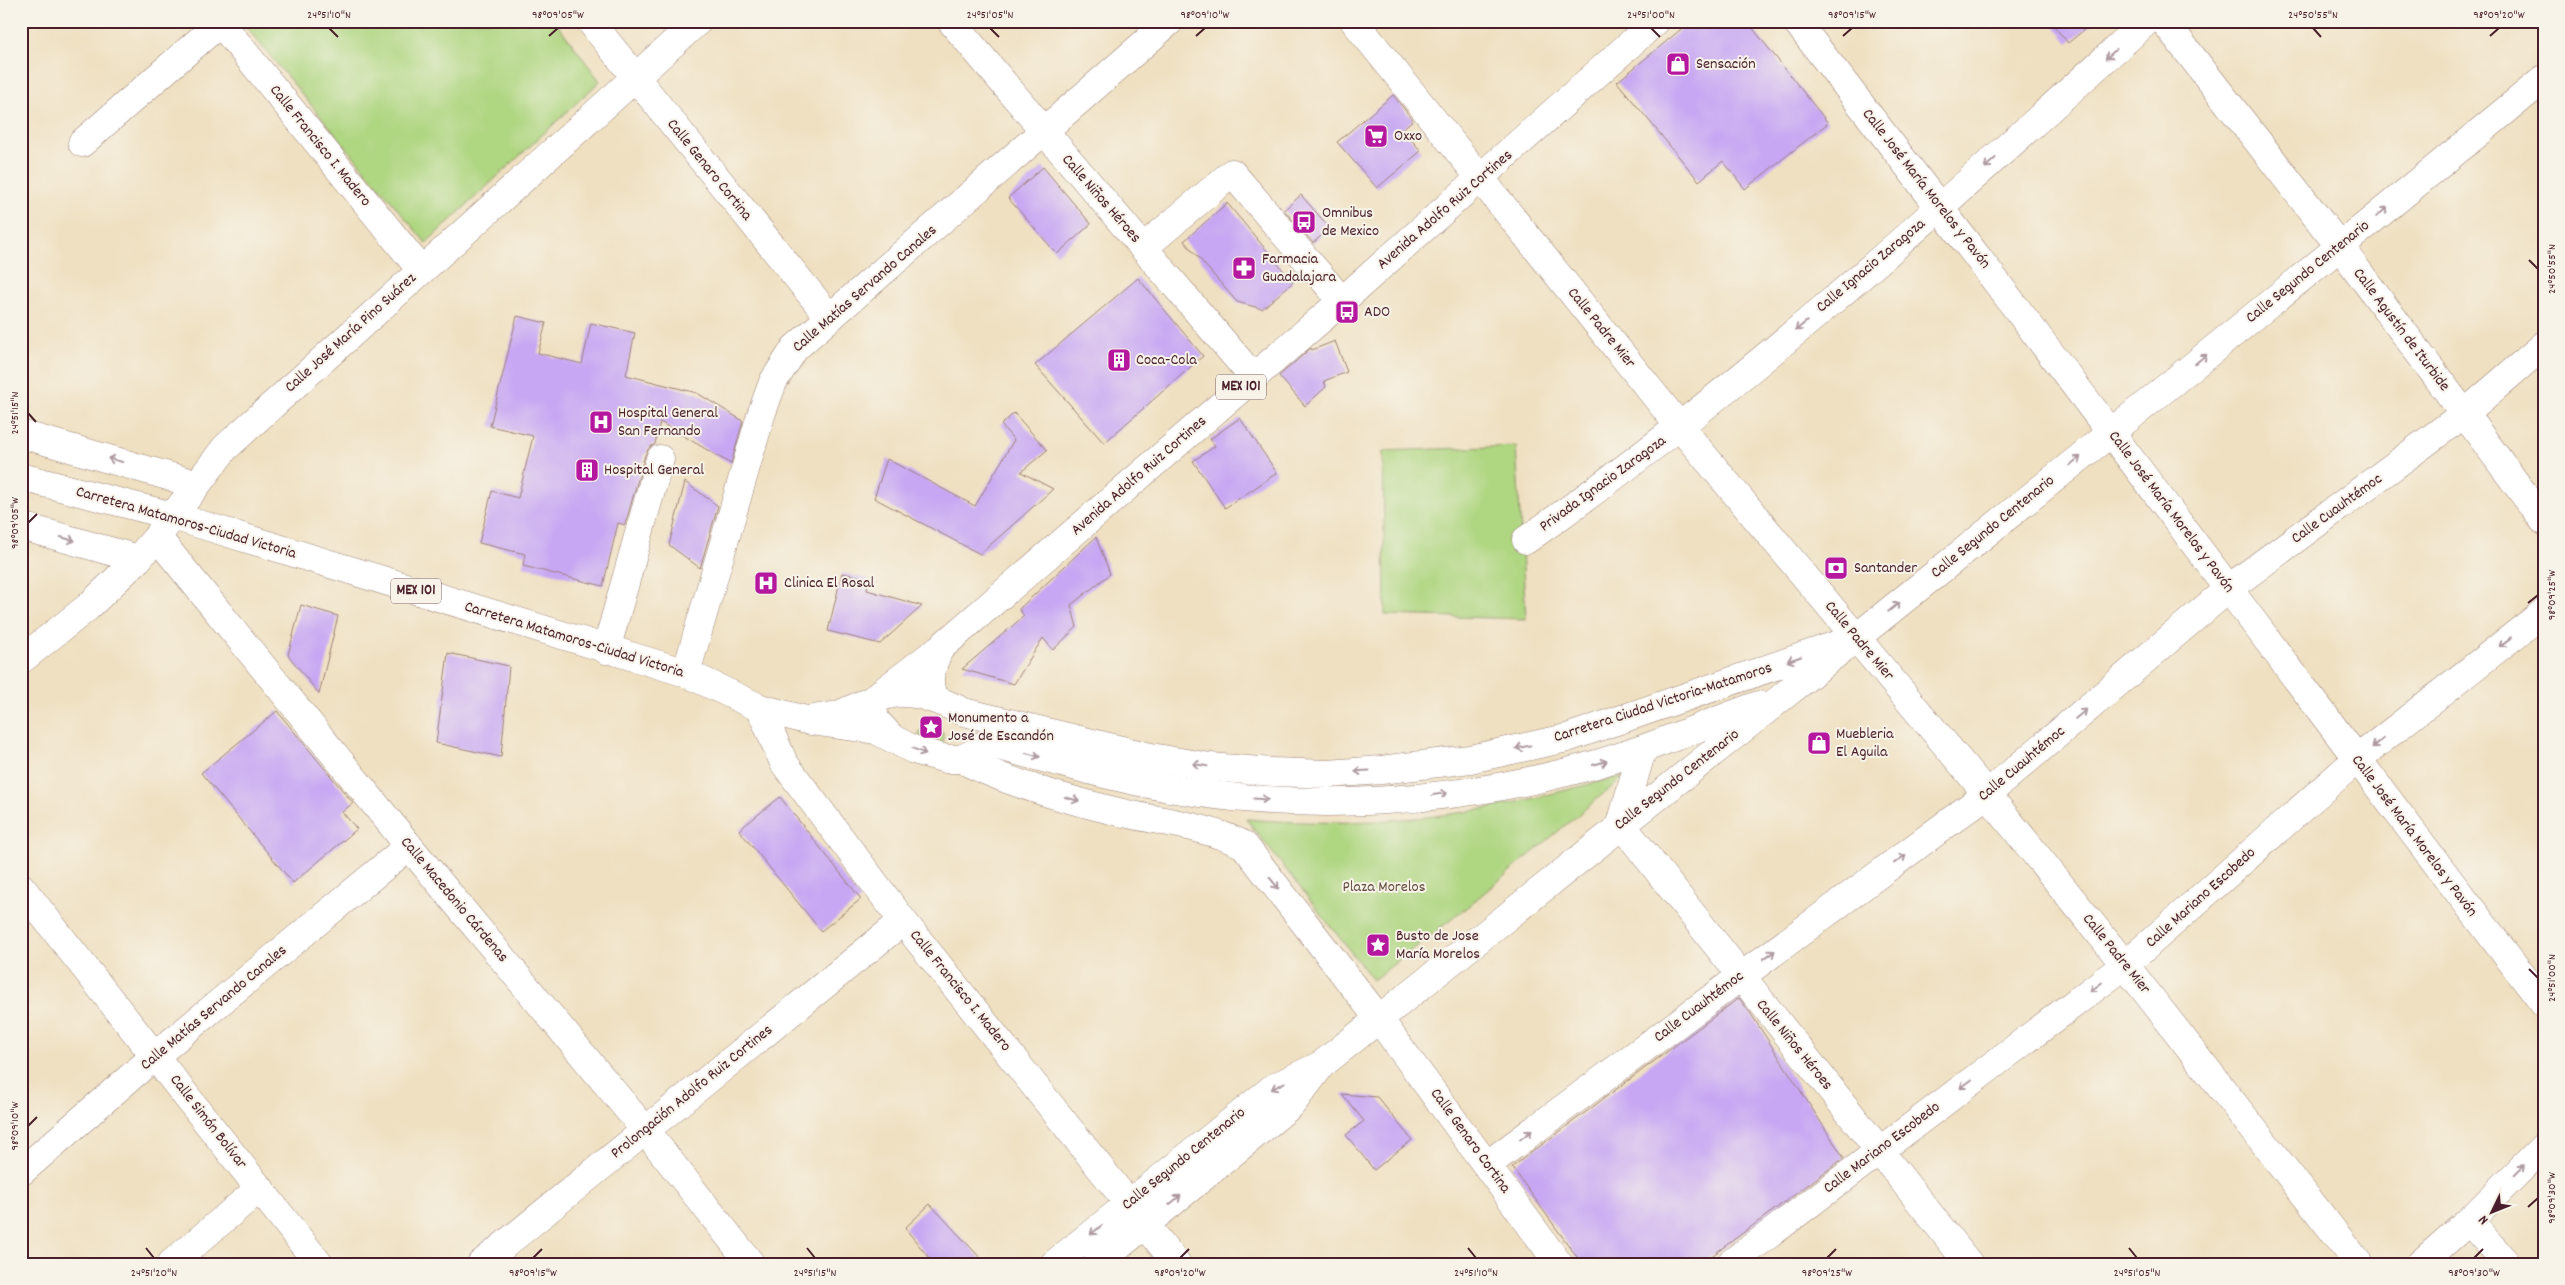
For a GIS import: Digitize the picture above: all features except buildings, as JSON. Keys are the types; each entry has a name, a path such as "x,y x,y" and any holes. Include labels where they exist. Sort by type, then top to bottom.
{"street":[{"name":"Calle Genaro Cortina","path":"590,21 634,78 830,318"},
{"name":"Calle José María Pino Suárez","path":"21,660 88,607 138,559 165,527 225,448 698,21"},
{"name":"Calle Niños Héroes","path":"951,21 1252,377"},
{"name":"Calle Matías Servando Canales","path":"686,674 761,415 773,382 795,348 1044,133 1170,21"},
{"name":"Calle Padre Mier","path":"1354,21 1680,427 1987,794 2125,965 2359,1264"},
{"name":"Avenida Adolfo Ruiz Cortines","path":"806,720 838,715 872,700 939,649 1342,301 1656,21"},
{"name":"Calle José María Morelos y Pavón","path":"1796,21 1941,207 2356,760 2544,1004"},
{"name":"Calle Ignacio Zaragoza","path":"1680,427 1941,207 2147,21"},
{"name":"Calle Agustín de Iturbide","path":"2164,21 2340,247 2544,521"},
{"path":"82,143 221,22"},
{"name":"Calle Francisco I. Madero","path":"221,22 421,270"},
{"name":"Calle Segundo Centenario","path":"1054,1264 1273,1088 1321,1065 1379,1019 1856,638 2340,247 2544,79"},
{"path":"1143,248 1232,173 1342,301"},
{"name":"Calle Cuauhtémoc","path":"1487,1165 1987,794 2228,589 2464,414 2544,345"},
{"name":"Privada Ignacio Zaragoza","path":"1526,540 1680,427"},
{"path":"21,434 196,484"},
{"path":"606,650 660,459"},
{"name":"Carretera Matamoros-Ciudad Victoria","path":"21,477 165,527 686,674 760,708 806,720"},
{"path":"21,526 138,559"},
{"name":"Calle Macedonio Cárdenas","path":"165,527 409,846 645,1130 751,1264"},
{"name":"Calle Mariano Escobedo","path":"1730,1264 1878,1150 2125,965 2356,760 2544,612"},
{"name":"Carretera Ciudad Victoria-Matamoros","path":"872,700 901,692 935,698 964,712 1151,757 1210,767 1328,774 1470,759 1567,738 1856,638"},
{"path":"935,698 930,690 929,677 939,649"},
{"name":"Carretera Ciudad Victoria-Matamoros","path":"964,712 981,729 986,743 1110,776 1188,791 1259,800 1333,802 1402,800 1500,786 1566,773 1642,750 1782,697"},
{"path":"872,700 875,720 890,736"},
{"name":"Calle Francisco I. Madero","path":"760,708 784,763 903,920 1177,1264"},
{"path":"806,720 876,730 929,755 961,759 976,752 986,743"},
{"path":"1621,824 1642,750"},
{"name":"Calle Genaro Cortina","path":"961,759 980,768 1071,799 1123,813 1221,833 1244,845 1379,1019 1559,1264"},
{"path":"1397,768 1402,800"},
{"name":"Calle Niños Héroes","path":"1621,824 1740,977 1969,1264"},
{"name":"Calle Matías Servando Canales","path":"21,1172 156,1055 409,846"},
{"name":"Calle Simón Bolívar","path":"21,887 156,1055 319,1264"},
{"name":"Prolongación Adolfo Ruiz Cortines","path":"481,1264 903,920"},
{"name":"Calle Segundo Centenario","path":"1097,1264 1291,1105 1321,1065"},
{"path":"2420,1264 2469,1221 2544,1146"},
{"path":"171,1264 260,1188"},
{"path":"2469,1221 2507,1264"}],"green space":[{"path":"241,21 555,21 600,81 426,243"},
{"path":"1516,446 1526,619 1385,615 1383,451"},
{"path":"933,725 943,732 943,744 918,738 921,730"},
{"name":"Plaza Morelos","path":"1626,775 1461,912 1373,980 1246,819 1341,822 1436,816 1500,806"}],"place":[{"name":"Sensación","path":"1678,64"},
{"name":"Oxxo","path":"1376,136"},
{"name":"Omnibus de Mexico","path":"1304,222"},
{"name":"Farmacia Guadalajara","path":"1244,268"},
{"name":"ADO","path":"1347,312"},
{"name":"Coca-Cola","path":"1119,360"},
{"name":"Hospital General San Fernando","path":"601,422"},
{"name":"Hospital General","path":"587,470"},
{"name":"Santander","path":"1836,568"},
{"name":"Clinica El Rosal","path":"766,583"},
{"name":"Monumento a José de Escandón","path":"931,727"},
{"name":"Muebleria El Aguila","path":"1819,743"},
{"name":"Busto de Jose María Morelos","path":"1378,945"}]}
